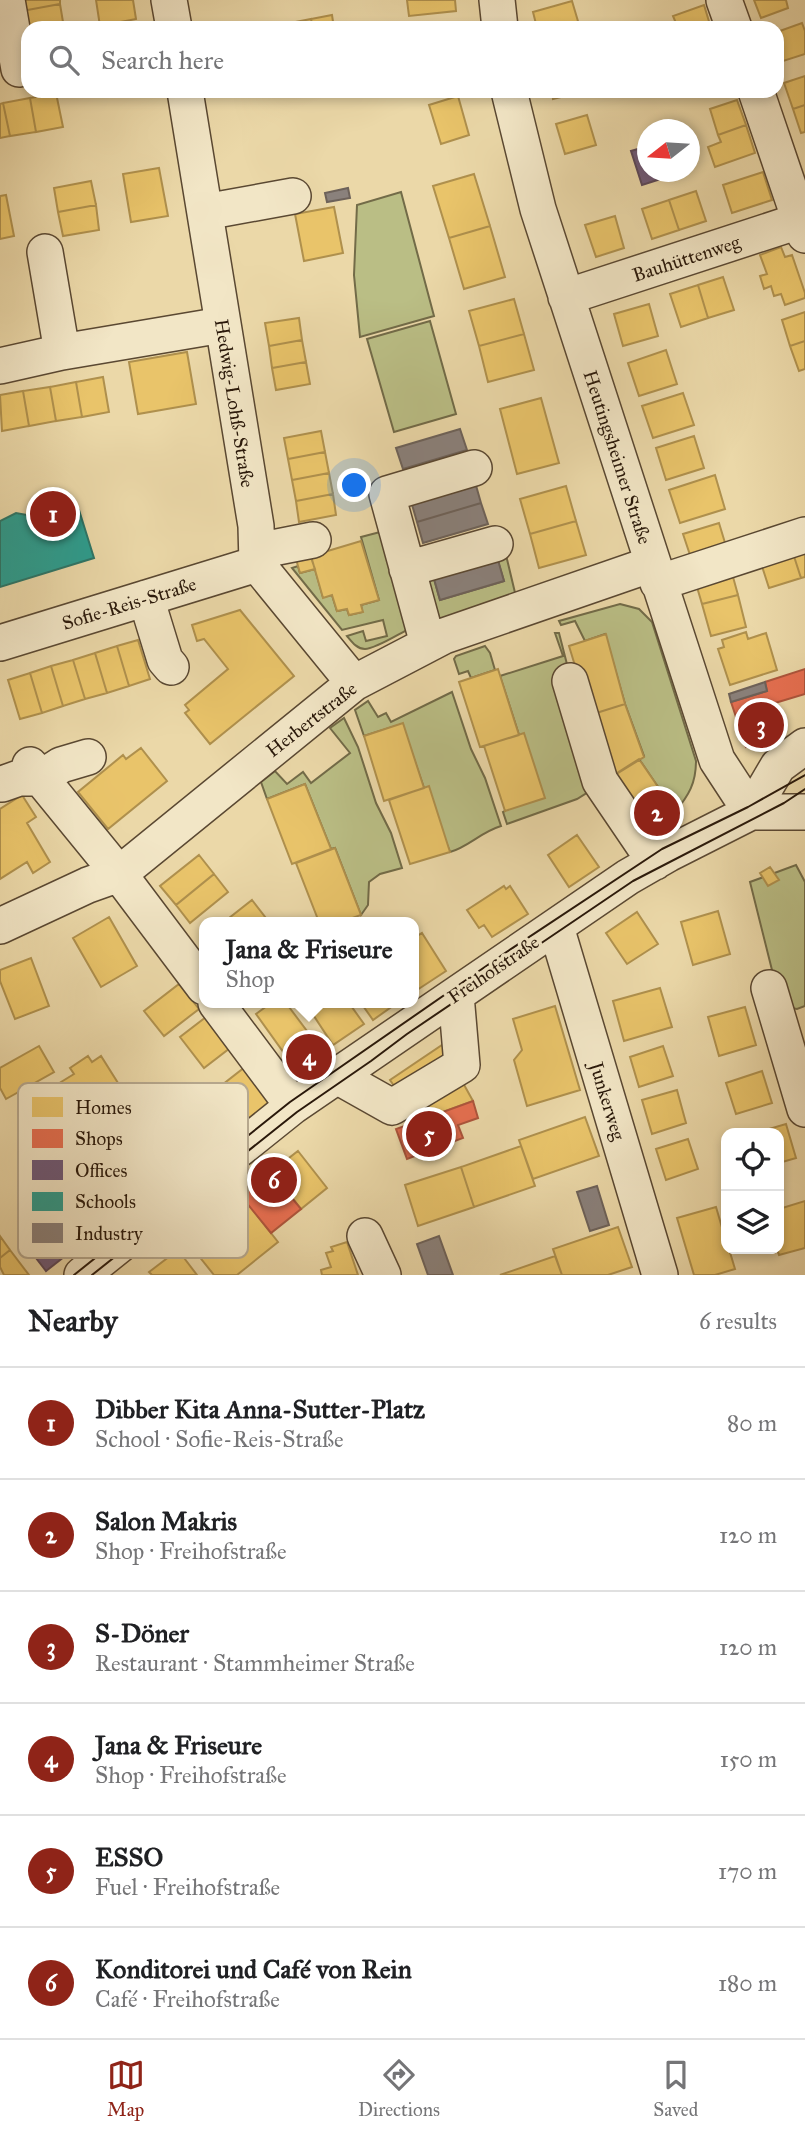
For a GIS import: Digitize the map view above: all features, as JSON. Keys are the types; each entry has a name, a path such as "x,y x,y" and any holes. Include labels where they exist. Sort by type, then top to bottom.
{"street":[{"path":"7,0 16,70"},
{"path":"170,0 173,21"},
{"path":"497,0 499,21"},
{"path":"724,0 732,21"},
{"name":"Hedwig-Lohß-Straße","path":"185,98 256,526 257,557"},
{"name":"Heutingsheimer Straße","path":"511,98 535,198 717,760 751,812"},
{"path":"758,98 803,225"},
{"path":"205,212 293,196"},
{"name":"Bauhüttenweg","path":"566,297 803,225"},
{"path":"45,252 62,352"},
{"path":"0,366 62,352 222,325"},
{"path":"428,644 387,494 474,468"},
{"name":"Herbertstraße","path":"0,926 88,884 119,874 354,683 444,636 655,573 805,535"},
{"name":"Sofie-Reis-Straße","path":"0,643 146,598 257,557 313,540"},
{"path":"407,569 495,544"},
{"path":"257,557 354,683"},
{"path":"146,598 165,660 171,667"},
{"path":"570,681 600,781 655,862"},
{"path":"800,822 751,812 778,766 805,746"},
{"path":"88,757 24,776 119,874 199,980"},
{"path":"769,780 800,822"},
{"name":"Freihofstraße","path":"248,1142 293,1106 628,877 751,812"},
{"name":"Junkerweg","path":"556,927 660,1275"},
{"path":"769,988 805,1110"},
{"path":"336,1078 392,1107 462,1065 456,995"},
{"path":"220,1008 293,1106"},
{"path":"365,1236 383,1275"},
{"name":"Freihofstraße","path":"82,1275 103,1258"}],"green space":[{"path":"401,192 434,316 360,337 354,275 357,205"},
{"path":"430,321 456,414 394,432 367,339"},
{"path":"384,531 411,628 375,646 362,649 347,636 363,631 366,641 387,636 383,620 342,630 292,568 298,566 300,573 315,569 323,597 332,595 337,611 347,609 349,615 362,612 361,605 379,600 361,537"},
{"path":"506,555 517,601 440,622 422,583 434,579 440,600 504,581 497,558"},
{"path":"620,604 639,609 652,622 696,761 691,788 675,812 639,759 644,756 625,704 605,634 585,641 575,621 561,625 559,621"},
{"path":"555,633 559,633 570,676 593,789 577,799 507,824 503,812 519,735 500,676 563,656"},
{"path":"485,646 495,670 471,678 468,671 459,674 454,659 456,656"},
{"path":"452,692 501,826 450,852 402,724 364,736 355,710 368,701 378,717 386,713 391,722"},
{"path":"344,718 358,747 376,803 391,833 402,868 380,874 369,882 368,905 361,915 335,848 331,849 305,784 267,799 261,782 275,771 287,784 303,772 311,783 350,753 330,728"},
{"path":"796,865 805,882 805,1006 797,1009 786,1007 778,994 750,882"}],"building: Homes":[{"path":"20,0 60,0 60,4 22,11"},
{"path":"96,0 133,0 136,19 99,21"},
{"path":"407,0 455,0 456,11 409,16"},
{"path":"754,0 786,0 788,8 761,18"},
{"path":"572,1 578,21 535,21 533,12"},
{"path":"60,4 63,21 26,21 22,11"},
{"path":"704,5 709,21 675,21 673,16"},
{"path":"332,15 333,21 311,21"},
{"path":"802,23 805,31 805,54 784,61 784,29"},
{"path":"805,76 805,105 793,109 784,83"},
{"path":"30,98 57,98 63,127 36,132"},
{"path":"30,98 36,132 10,136 3,103"},
{"path":"459,98 469,135 441,144 429,105"},
{"path":"737,100 746,125 718,135 710,109"},
{"path":"3,103 10,136 0,138 0,104"},
{"path":"805,105 805,132 801,133 793,109"},
{"path":"587,115 596,145 565,154 556,124"},
{"path":"746,125 755,153 715,167 708,147 721,142 718,135"},
{"path":"159,168 168,216 131,222 123,174"},
{"path":"763,172 772,200 732,213 723,185"},
{"path":"474,174 490,226 449,238 433,186"},
{"path":"91,181 96,205 58,212 54,188"},
{"path":"696,191 706,221 679,230 669,200"},
{"path":"6,195 14,236 0,239 0,196"},
{"path":"669,200 679,230 652,239 642,209"},
{"path":"96,205 99,230 63,236 58,212"},
{"path":"334,207 343,253 304,261 295,214"},
{"path":"615,216 624,248 596,257 585,225"},
{"path":"490,226 505,277 464,289 449,238"},
{"path":"781,247 785,257 792,255 805,293 805,298 785,305 781,294 774,296 771,286 764,289 760,276 767,274 760,255"},
{"path":"723,277 734,310 708,318 698,285"},
{"path":"698,285 708,318 681,327 670,294"},
{"path":"514,299 524,334 479,346 469,311"},
{"path":"649,304 658,336 623,346 614,314"},
{"path":"805,312 805,341 790,346 782,320"},
{"path":"299,318 302,340 269,346 265,323"},
{"path":"524,334 534,370 488,382 479,346"},
{"path":"302,340 306,362 272,368 269,346"},
{"path":"805,341 805,369 799,371 790,346"},
{"path":"666,350 677,384 639,396 628,363"},
{"path":"187,352 196,404 138,414 129,362"},
{"path":"306,362 310,384 276,390 272,368"},
{"path":"103,377 109,412 82,417 76,382"},
{"path":"76,382 82,417 56,421 50,387"},
{"path":"50,387 56,421 29,426 23,391"},
{"path":"23,391 29,426 2,431 0,395"},
{"path":"683,393 694,425 653,438 642,406"},
{"path":"541,398 559,463 517,474 500,409"},
{"path":"321,431 325,452 288,459 284,438"},
{"path":"694,436 704,468 666,480 656,448"},
{"path":"325,452 329,473 292,480 288,459"},
{"path":"329,473 333,494 296,501 292,480"},
{"path":"715,475 725,509 680,523 669,490"},
{"path":"566,486 576,521 530,534 520,499"},
{"path":"333,494 336,515 299,522 296,501"},
{"path":"576,521 586,555 539,568 530,534"},
{"path":"719,523 729,556 694,567 683,534"},
{"path":"361,541 379,600 361,605 363,612 349,615 347,609 337,611 332,595 323,598 311,556"},
{"path":"805,543 805,577 801,578 791,547"},
{"path":"791,547 801,578 769,588 759,557"},
{"path":"310,555 315,569 300,573 296,559"},
{"path":"730,566 738,595 702,604 694,577"},
{"path":"738,595 746,627 711,636 702,604"},
{"path":"240,610 294,676 210,744 185,713 189,710 185,705 228,669 204,639 197,641 192,625"},
{"path":"746,632 748,639 766,633 777,670 730,685 718,649 724,647 722,640"},
{"path":"606,634 625,704 590,715 569,646"},
{"path":"138,640 150,679 129,686 117,646"},
{"path":"117,646 129,686 107,693 95,653"},
{"path":"95,653 107,693 85,699 73,660"},
{"path":"73,660 85,699 63,706 51,666"},
{"path":"51,666 63,706 42,713 30,673"},
{"path":"498,669 519,735 480,747 459,682"},
{"path":"30,673 42,713 20,719 8,680"},
{"path":"625,704 644,757 610,778 590,715"},
{"path":"403,723 424,788 384,801 364,736"},
{"path":"524,733 545,798 505,811 484,746"},
{"path":"141,748 167,781 108,829 78,792 123,755 126,759"},
{"path":"639,759 678,816 644,838 606,780"},
{"path":"305,784 331,849 292,864 267,799"},
{"path":"429,786 450,852 410,864 389,800"},
{"path":"22,795 36,817 27,823 50,862 33,873 27,862 0,879 0,809"},
{"path":"577,835 599,867 569,887 548,855"},
{"path":"335,848 361,915 317,917 296,863"},
{"path":"199,855 214,874 176,905 160,886"},
{"path":"770,867 779,880 768,886 760,873"},
{"path":"214,874 228,892 190,923 176,905"},
{"path":"504,886 506,889 510,886 528,914 492,937 484,925 479,928 467,910"},
{"path":"252,900 265,917 230,917"},
{"path":"718,911 730,954 693,965 681,922"},
{"path":"637,912 658,944 627,964 606,933"},
{"path":"109,917 137,966 101,987 73,938"},
{"path":"422,933 446,971 419,989 419,935"},
{"path":"31,958 49,1006 15,1019 0,981 0,970"},
{"path":"179,984 199,1009 164,1036 144,1011"},
{"path":"660,988 672,1027 624,1041 613,1001"},
{"path":"555,1006 580,1090 527,1106 514,1060 522,1050 513,1019"},
{"path":"745,1007 756,1045 719,1056 708,1017"},
{"path":"264,1008 290,1008 310,1035 284,1053 256,1014"},
{"path":"309,1008 353,1008 364,1024 333,1045"},
{"path":"365,1008 390,1008 373,1020"},
{"path":"206,1017 230,1048 204,1068 180,1037"},
{"path":"442,1045 473,1101 418,1121 390,1080"},
{"path":"39,1046 54,1072 34,1083 18,1083 18,1092 6,1099 0,1088 0,1068"},
{"path":"663,1046 673,1076 639,1087 630,1057"},
{"path":"88,1056 92,1062 101,1056 118,1083 59,1083 74,1074 70,1068"},
{"path":"245,1067 270,1101 248,1119 248,1083 225,1083"},
{"path":"762,1071 772,1103 736,1114 726,1083"},
{"path":"677,1090 686,1123 652,1134 642,1100"},
{"path":"585,1117 599,1156 533,1179 519,1140"},
{"path":"786,1124 796,1158 784,1162 784,1128 772,1128"},
{"path":"688,1139 698,1169 666,1180 656,1149"},
{"path":"521,1146 535,1186 474,1207 461,1167"},
{"path":"298,1151 327,1188 301,1209 271,1172"},
{"path":"461,1167 474,1207 418,1226 405,1185"},
{"path":"805,1201 805,1248 784,1254 784,1207"},
{"path":"248,1204 278,1242 237,1275 214,1275 200,1258 248,1258"},
{"path":"716,1207 721,1224 721,1254 730,1254 735,1269 715,1275 694,1275 677,1218"},
{"path":"618,1227 632,1267 608,1275 562,1275 553,1249"},
{"path":"0,1236 10,1250 0,1258"},
{"path":"347,1242 358,1275 322,1275 321,1270 331,1267 326,1253 333,1251 331,1247"},
{"path":"10,1250 29,1275 4,1275 0,1258"},
{"path":"555,1256 562,1275 500,1275"},
{"path":"167,1258 184,1258 197,1275 152,1275 149,1272"}],"building: Shops":[{"path":"805,669 805,694 775,703 785,735 746,747 731,702 767,691 765,682"},
{"path":"312,1033 325,1052 297,1072 284,1053"},
{"path":"473,1101 478,1118 458,1125 463,1138 407,1159 396,1129"},
{"path":"271,1172 301,1209 271,1233 248,1205 248,1190"}],"building: Offices":[{"path":"637,149 637,170 631,151"},
{"path":"36,1258 63,1258 46,1271"}],"building: Schools":[{"path":"79,510 94,558 0,587 0,521 16,513 49,519"}],"building: Industry":[{"path":"348,188 350,198 327,202 325,193"},
{"path":"460,429 467,450 403,469 396,448"},
{"path":"475,482 481,503 417,522 411,501"},
{"path":"481,503 488,524 423,543 417,522"},
{"path":"498,560 504,581 440,600 434,579"},
{"path":"765,682 767,691 731,702 729,694"},
{"path":"597,1186 609,1225 590,1231 577,1192"},
{"path":"439,1236 453,1275 428,1275 417,1244"}],"tram line":[{"path":"248,1136 290,1102 505,953 662,849 748,807 805,775"},
{"path":"248,1151 297,1112 407,1034 633,881 784,803 805,789"},
{"path":"74,1275 95,1258"},
{"path":"92,1275 113,1258"}],"place":[{"name":"Dibber Kita Anna-Sutter-Platz","path":"53,514"},
{"name":"S-Döner","path":"761,725"},
{"name":"Salon Makris","path":"657,813"},
{"name":"Jana & Friseure","path":"309,1057"},
{"name":"ESSO","path":"429,1134"},
{"name":"Konditorei und Café von Rein","path":"274,1180"}]}
